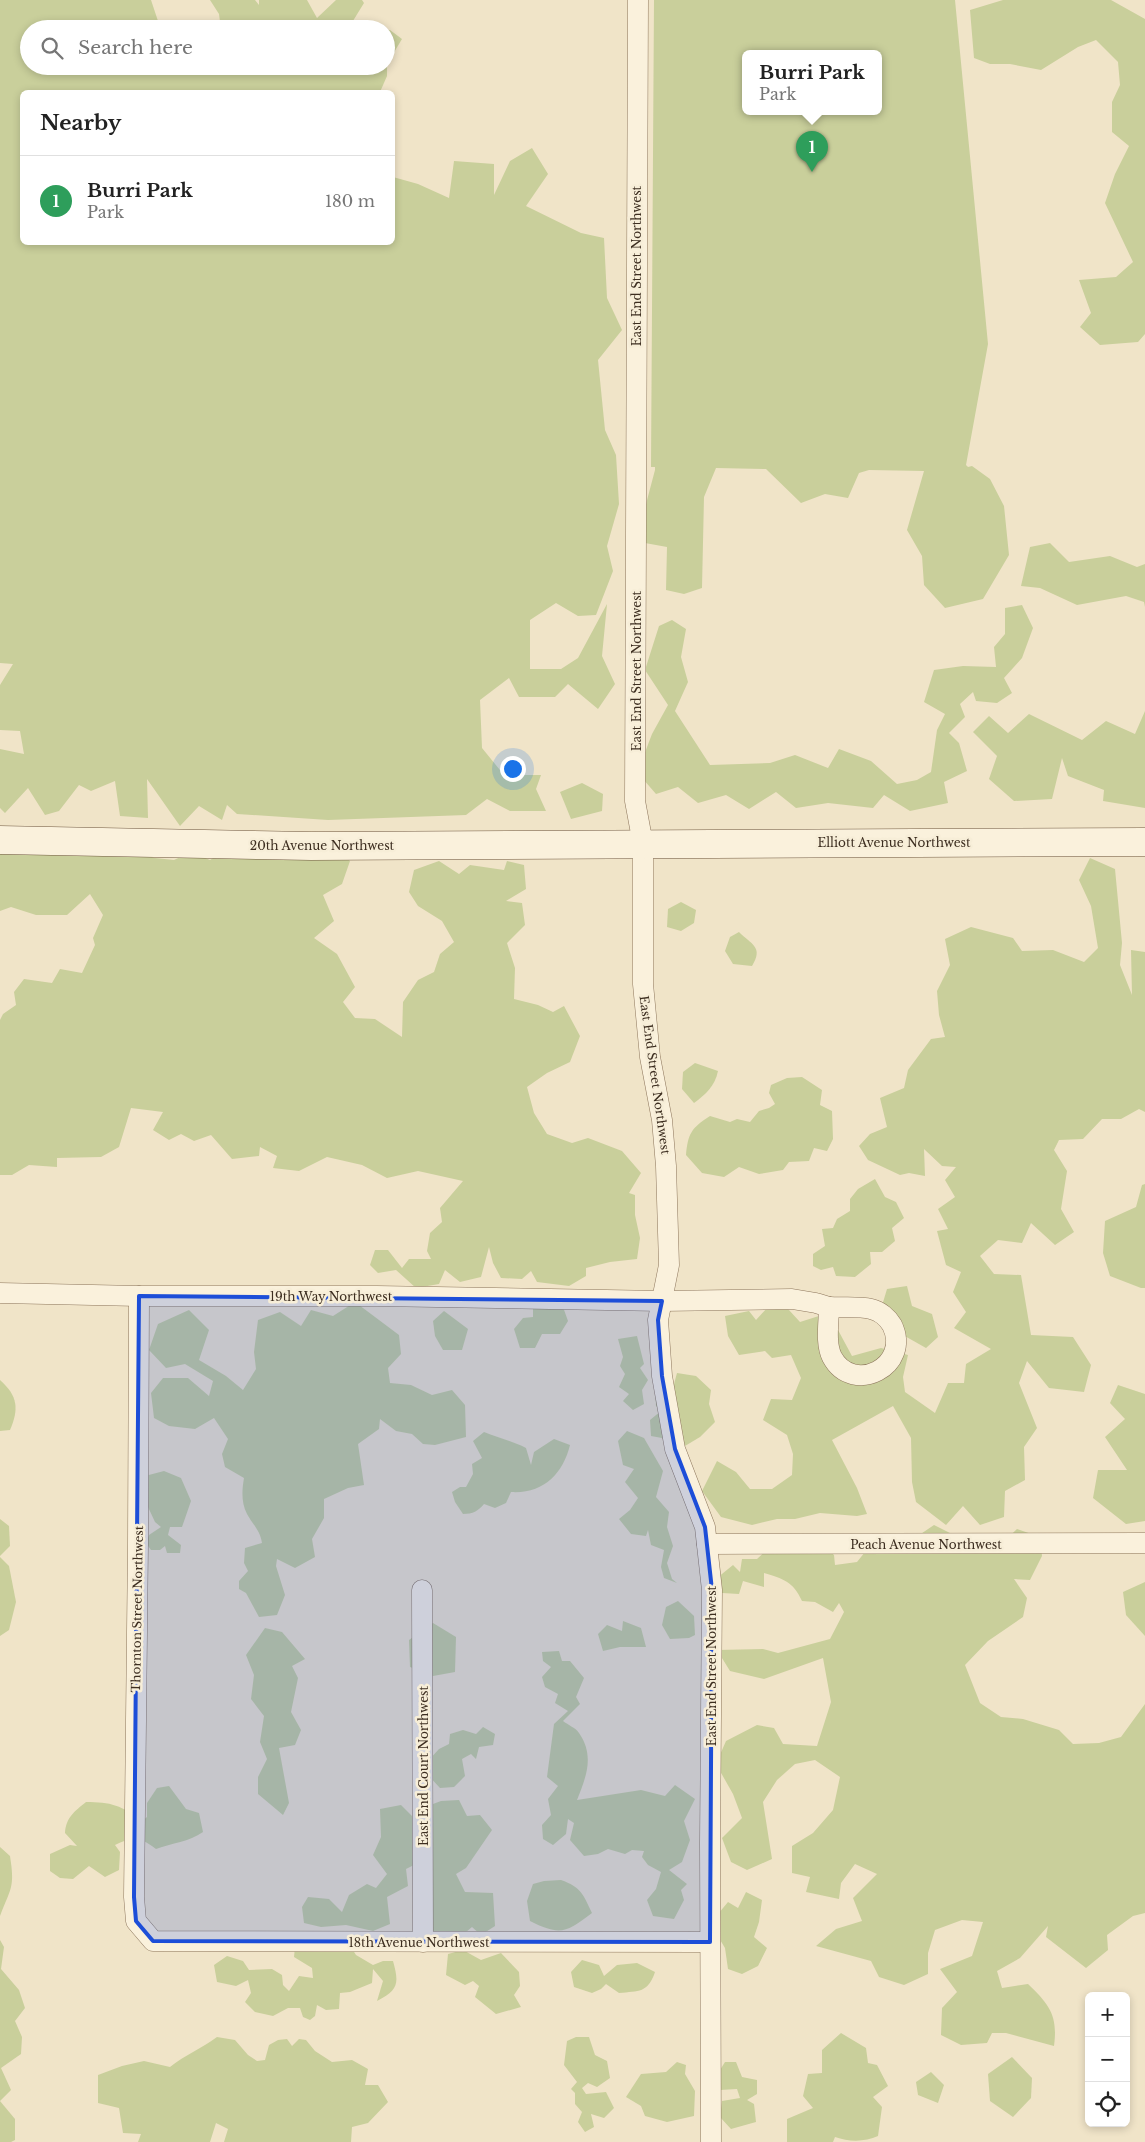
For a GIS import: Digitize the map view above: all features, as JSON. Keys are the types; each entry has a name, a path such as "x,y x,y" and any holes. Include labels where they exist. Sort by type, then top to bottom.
{"street":[{"name":"East End Street Northwest","path":"638,0 635,801 643,844 643,984 650,1057 662,1120 666,1166 669,1264 658,1320 662,1376 675,1449 705,1527 712,1590 711,2142"},
{"name":"20th Avenue Northwest","path":"0,840 220,845 643,844"},
{"name":"Elliott Avenue Northwest","path":"643,844 1145,842"},
{"name":"19th Way Northwest","path":"0,1293 139,1296 376,1296 662,1301 792,1298 829,1308"},
{"name":"Thornton Street Northwest","path":"136,1921 134,1896 139,1296"},
{"name":"Peach Avenue Northwest","path":"707,1544 1145,1543"},
{"name":"East End Court Northwest","path":"422,1590 423,1942"},
{"name":"18th Avenue Northwest","path":"136,1921 153,1942 710,1942"}],"highlighted area":[{"path":"139,1296 662,1301 658,1320 662,1376 675,1449 705,1527 712,1590 710,1942 153,1941 136,1921 134,1897"}],"green space":[{"path":"0,0 151,0 158,20 20,20 20,75 387,75 381,90 20,90 20,245 395,245 395,178 418,184 449,198 454,161 494,164 494,195 510,161 532,148 548,174 526,206 581,233 604,238 607,298 622,330 598,360 605,430 616,455 619,504 607,546 613,571 596,615 578,616 556,603 530,620 530,669 561,669 578,658 607,604 602,656 615,684 598,709 568,684 555,697 519,697 509,678 480,700 482,748 504,775 541,775 536,789 546,811 510,811 487,799 466,815 328,820 237,814 227,805 222,820 199,806 180,826 147,779 148,818 120,816 115,781 91,791 79,785 59,811 45,815 28,788 5,813 0,808 0,749 24,754 20,731 0,730 0,685 13,664 0,663"},
{"path":"210,0 255,0 259,5 259,0 307,0 317,18 336,0 362,0 364,3 354,20 220,20 219,14"},
{"path":"654,0 955,0 988,344 966,465 968,467 972,466 990,479 1004,506 1009,555 983,599 945,608 924,585 922,556 907,530 924,471 869,470 859,473 848,498 825,494 801,503 766,469 716,468 704,497 702,588 684,594 666,590 667,547 645,543 646,504 655,467 651,467"},
{"path":"1003,0 1111,0 1145,19 1145,334 1138,342 1100,345 1080,327 1091,313 1079,280 1116,277 1133,262 1105,203 1115,174 1129,146 1112,132 1112,102 1120,85 1118,62 1096,40 1078,47 1041,70 1010,64 990,64 974,58 970,10"},
{"path":"395,34 402,39 395,51"},
{"path":"1050,543 1069,562 1110,556 1137,567 1145,564 1145,607 1144,602 1126,596 1077,605 1040,588 1021,586 1030,547"},
{"path":"1022,605 1033,628 1022,658 1004,678 1012,693 997,703 976,701 973,692 960,704 965,717 949,733 959,743 967,771 944,782 948,803 910,811 884,795 873,808 828,803 796,808 776,792 749,809 726,795 698,803 678,787 656,794 643,779 644,755 652,734 668,705 645,670 659,626 672,620 686,629 681,657 688,682 675,711 710,765 770,763 795,755 828,768 839,749 871,761 897,784 917,780 931,772 937,730 945,714 924,702 934,670 963,666 996,667 994,647 1005,634 1005,608"},
{"path":"1145,711 1145,808 1103,801 1104,790 1068,776 1062,758 1052,799 1014,801 989,779 997,756 973,732 989,716 1008,733 1029,714 1082,740 1106,721 1135,734"},
{"path":"582,783 603,794 602,811 571,819 560,792"},
{"path":"0,836 128,850 155,858 174,860 191,852 210,860 221,853 322,836 350,861 342,884 323,895 334,921 314,938 337,954 355,987 343,1002 355,1018 375,1019 402,1037 403,1002 418,980 434,972 440,954 454,942 442,921 418,906 409,892 414,870 439,861 459,874 470,865 504,870 507,861 524,865 526,889 506,901 522,903 525,925 507,943 515,968 514,999 538,1005 553,1012 564,1006 580,1036 570,1062 547,1073 527,1087 534,1113 547,1134 572,1143 588,1138 622,1151 641,1173 629,1193 635,1195 635,1215 640,1238 637,1259 610,1262 586,1268 586,1276 569,1286 537,1282 531,1271 522,1279 501,1278 493,1263 489,1247 481,1277 460,1282 445,1270 439,1284 416,1288 396,1270 378,1273 370,1265 375,1250 388,1250 402,1268 409,1259 431,1259 427,1251 430,1233 442,1222 440,1208 463,1181 418,1171 387,1178 362,1165 327,1157 299,1171 273,1168 277,1156 260,1147 259,1156 232,1159 211,1135 194,1141 181,1134 169,1140 153,1130 163,1112 131,1108 119,1147 101,1157 57,1158 57,1167 29,1165 12,1175 0,1175 0,1020 3,1014 16,1005 14,992 24,979 52,983 60,969 82,973 95,945 93,938 103,915 90,894 67,915 36,915 11,907 0,911"},
{"path":"1090,858 1115,869 1122,943 1120,965 1132,995 1131,950 1145,952 1145,1112 1139,1109 1121,1119 1102,1119 1083,1139 1059,1140 1054,1150 1067,1171 1061,1209 1074,1232 1055,1245 1031,1223 1022,1243 998,1240 980,1256 994,1274 1021,1275 1031,1335 1073,1337 1091,1365 1084,1392 1049,1388 1027,1361 1019,1383 1037,1428 1024,1447 1025,1480 1005,1491 1004,1517 980,1525 963,1506 946,1525 916,1502 912,1482 911,1438 893,1406 832,1440 857,1488 867,1514 857,1516 820,1513 795,1519 777,1519 752,1525 721,1517 702,1491 717,1461 736,1472 750,1489 772,1489 792,1475 793,1454 787,1435 763,1420 771,1399 792,1400 801,1378 791,1355 772,1358 765,1351 739,1355 728,1336 725,1316 749,1311 756,1320 777,1297 800,1322 822,1315 838,1330 852,1356 881,1348 908,1355 903,1377 905,1392 935,1413 948,1383 964,1383 966,1364 991,1349 954,1328 966,1312 953,1292 961,1272 946,1265 937,1231 948,1229 938,1209 955,1197 945,1180 956,1167 942,1166 924,1149 925,1176 909,1173 900,1175 868,1160 859,1146 870,1134 887,1127 880,1098 904,1088 908,1070 931,1039 945,1037 939,1015 937,991 950,965 945,939 971,927 1013,938 1022,951 1053,950 1084,962 1098,948 1091,906 1079,880"},
{"path":"681,902 696,910 694,923 681,931 667,927 668,909"},
{"path":"739,932 752,943 756,950 757,954 752,966 733,964 725,951 730,937"},
{"path":"695,1063 718,1071 715,1081 709,1089 694,1103 682,1089 683,1072"},
{"path":"802,1077 822,1090 820,1105 832,1111 833,1139 827,1151 814,1148 809,1161 789,1162 783,1170 759,1174 739,1167 724,1177 702,1173 686,1155 689,1137 704,1120 710,1116 730,1122 737,1119 750,1122 759,1111 775,1104 769,1093 771,1085 787,1078"},
{"path":"875,1179 885,1197 896,1202 904,1218 892,1228 895,1241 882,1252 870,1252 871,1264 855,1277 836,1276 833,1267 821,1270 813,1266 813,1254 825,1246 822,1229 833,1228 837,1219 850,1211 850,1199 858,1189"},
{"path":"1145,1184 1145,1288 1141,1288 1110,1276 1103,1253 1105,1221 1136,1207 1142,1185"},
{"path":"907,1286 912,1306 932,1314 938,1337 926,1348 903,1335 903,1323 890,1323 881,1309 887,1289"},
{"path":"355,1302 399,1335 401,1354 388,1368 390,1383 411,1385 432,1395 452,1390 465,1405 466,1437 435,1445 423,1444 412,1434 396,1431 380,1419 379,1429 358,1444 364,1485 348,1488 324,1499 324,1518 312,1539 315,1557 295,1568 277,1559 276,1566 285,1595 277,1615 259,1617 246,1593 239,1589 239,1581 248,1571 244,1563 245,1548 262,1543 260,1535 247,1514 244,1505 242,1492 244,1478 225,1467 222,1454 228,1439 214,1418 195,1429 169,1426 154,1418 151,1393 163,1378 188,1378 209,1396 213,1381 185,1364 166,1368 149,1350 158,1324 189,1310 209,1330 199,1360 226,1376 243,1390 256,1369 254,1352 258,1320 280,1312 301,1326 311,1310 333,1316"},
{"path":"533,1305 563,1307 568,1321 560,1334 542,1334 535,1348 520,1348 514,1329 523,1318 533,1317"},
{"path":"444,1311 468,1329 462,1350 443,1350 435,1336 433,1321"},
{"path":"637,1336 644,1364 640,1368 648,1380 642,1390 644,1404 633,1410 623,1401 629,1394 619,1387 625,1374 620,1366 623,1357 618,1339"},
{"path":"677,1373 696,1376 711,1390 709,1404 715,1422 700,1437 685,1446 666,1442 662,1438 651,1436 650,1420 661,1411 656,1406 655,1387 674,1384"},
{"path":"0,1380 13,1397 16,1409 10,1430 0,1431"},
{"path":"1118,1385 1145,1394 1145,1521 1126,1524 1093,1498 1098,1470 1127,1470 1105,1437 1125,1419 1110,1403"},
{"path":"627,1431 644,1438 663,1471 656,1497 669,1512 667,1527 673,1546 667,1563 672,1579 677,1583 664,1578 661,1567 664,1550 651,1545 648,1530 646,1536 631,1534 619,1519 630,1510 638,1498 625,1482 634,1469 623,1465 618,1441"},
{"path":"484,1432 526,1448 531,1465 534,1452 554,1439 570,1445 557,1473 542,1486 533,1490 511,1492 506,1503 495,1508 484,1504 475,1512 463,1514 455,1502 452,1492 460,1487 466,1487 473,1474 472,1464 482,1458 473,1441"},
{"path":"164,1471 181,1478 191,1501 182,1527 170,1527 168,1535 181,1545 180,1553 167,1553 165,1546 160,1550 151,1550 146,1543 149,1535 161,1527 155,1522 141,1492 145,1476"},
{"path":"0,1519 9,1526 10,1546 0,1556"},
{"path":"934,1525 958,1537 996,1549 1017,1529 1040,1537 1042,1556 1030,1580 1014,1579 1027,1598 1023,1617 988,1641 965,1665 980,1703 1001,1717 1023,1719 1059,1730 1073,1744 1099,1743 1121,1737 1145,1704 1145,1913 1133,1916 1107,1935 1108,1950 1086,1968 1046,1937 1048,1926 1020,1958 997,1971 1002,1988 1028,1984 1042,1998 1051,2012 1055,2027 1054,2046 1006,2033 992,2033 987,2043 961,2045 941,2035 942,2008 957,1992 940,1969 972,1956 983,1922 962,1920 935,1930 928,1953 928,1974 904,1985 879,1977 871,1961 816,1946 836,1929 862,1921 853,1898 877,1874 855,1864 841,1883 839,1899 806,1892 810,1877 792,1873 792,1846 813,1833 833,1810 840,1777 815,1760 795,1764 777,1780 763,1802 772,1859 747,1870 731,1862 722,1838 742,1818 733,1794 716,1764 726,1741 757,1725 774,1728 783,1744 817,1746 831,1702 823,1658 764,1679 730,1671 717,1650 763,1649 778,1653 830,1639 844,1612 839,1603 833,1612 815,1602 802,1601 799,1594 787,1582 764,1573 764,1587 743,1581 739,1594 722,1593 717,1578 733,1565 740,1572 742,1559 757,1559 770,1547 828,1550 834,1555 835,1565 857,1562 877,1537 897,1550"},
{"path":"0,1557 9,1566 16,1602 9,1630 0,1636"},
{"path":"1145,1582 1145,1636 1126,1615 1123,1592"},
{"path":"678,1601 694,1616 695,1635 689,1638 670,1639 662,1625 666,1607"},
{"path":"623,1621 641,1628 646,1647 620,1647 603,1651 598,1634 607,1625 622,1631"},
{"path":"433,1623 456,1637 455,1672 433,1676 410,1667 409,1640"},
{"path":"265,1628 282,1632 305,1659 292,1666 298,1678 291,1712 301,1730 295,1745 279,1748 289,1803 283,1815 258,1794 258,1777 267,1759 260,1742 264,1716 251,1699 254,1675 246,1655"},
{"path":"559,1651 562,1661 570,1661 584,1678 576,1697 580,1704 563,1721 578,1731 587,1750 586,1775 577,1800 641,1790 665,1796 675,1785 695,1799 684,1821 690,1840 682,1862 669,1870 687,1884 681,1890 684,1900 674,1919 653,1916 647,1900 656,1889 661,1872 648,1865 642,1857 644,1851 632,1850 625,1854 608,1849 598,1854 584,1856 570,1840 574,1823 568,1819 566,1834 553,1845 543,1839 542,1825 551,1815 548,1799 558,1786 547,1777 554,1724 568,1711 555,1703 558,1694 545,1687 542,1677 551,1667 543,1661 542,1652"},
{"path":"483,1727 495,1734 493,1745 479,1747 476,1759 471,1754 462,1759 465,1776 454,1787 440,1788 428,1775 428,1761 439,1749 449,1744 450,1734 463,1730 476,1734"},
{"path":"169,1786 186,1809 199,1813 203,1832 186,1840 156,1849 136,1839 127,1840 115,1845 120,1852 119,1870 105,1877 89,1866 73,1879 60,1878 50,1871 50,1854 70,1845 77,1846 65,1833 66,1827 72,1815 86,1802 109,1804 122,1808 141,1822 147,1817 147,1803 157,1788"},
{"path":"459,1800 467,1816 480,1815 492,1830 466,1868 456,1874 465,1892 493,1893 495,1926 481,1935 472,1927 460,1937 432,1934 416,1864 406,1869 408,1886 387,1897 390,1924 373,1931 346,1925 321,1927 304,1923 302,1907 308,1897 329,1899 342,1912 349,1895 367,1884 376,1888 387,1874 373,1855 381,1837 380,1809 401,1805 419,1823 425,1807 441,1801"},
{"path":"0,1847 10,1856 12,1881 0,1916"},
{"path":"561,1880 573,1885 581,1892 592,1913 576,1925 562,1930 549,1929 530,1921 527,1901 533,1884"},
{"path":"746,1892 762,1900 759,1922 754,1937 767,1948 758,1966 742,1974 728,1969 725,1948 716,1933 718,1914 728,1902 738,1908"},
{"path":"344,1936 356,1955 373,1965 383,1961 393,1961 396,1985 390,1993 377,2001 383,1981 373,1969 372,1983 350,1992 340,1993 339,2009 326,2010 317,2005 315,2016 310,2020 303,2017 300,2008 288,2008 273,2016 255,2012 245,2002 251,1993 248,1980 236,1986 217,1982 214,1965 227,1956 243,1961 249,1970 272,1969 282,1975 283,1985 289,1991 299,1976 313,1978 312,1968 294,1957 295,1947"},
{"path":"0,1940 4,1947 1,1969 19,1990 25,2008 15,2021 22,2037 21,2054 1,2068 11,2090 0,2101"},
{"path":"463,1950 481,1960 501,1953 519,1972 520,1986 514,1995 521,2007 496,2014 475,1997 479,1986 473,1981 465,1985 446,1975 448,1954"},
{"path":"582,1960 599,1965 604,1976 617,1965 637,1963 655,1972 649,1984 642,1990 619,1993 606,1984 601,1989 592,1993 574,1987 571,1972"},
{"path":"841,2033 866,2048 868,2063 877,2065 888,2086 873,2097 882,2107 878,2136 862,2140 835,2137 833,2142 787,2142 787,2119 813,2108 803,2096 808,2074 822,2073 822,2050"},
{"path":"217,2037 235,2040 248,2055 257,2061 265,2060 269,2045 278,2040 287,2039 292,2046 299,2039 306,2040 315,2051 332,2062 352,2060 368,2069 365,2085 378,2085 388,2102 368,2123 352,2127 351,2142 224,2142 228,2129 216,2123 210,2142 138,2142 141,2134 123,2133 119,2108 98,2103 98,2075 122,2066 144,2061 170,2067"},
{"path":"576,2037 589,2037 595,2055 607,2061 610,2078 597,2087 588,2083 582,2088 586,2094 606,2092 614,2108 604,2118 591,2114 594,2127 585,2132 578,2122 582,2112 575,2104 575,2093 571,2089 577,2082 564,2065 567,2041"},
{"path":"1012,2057 1032,2078 1031,2098 1013,2117 990,2101 988,2074"},
{"path":"677,2062 686,2065 685,2074 695,2091 694,2116 667,2122 645,2116 641,2106 626,2097 641,2074 666,2072"},
{"path":"725,2062 736,2062 742,2077 757,2080 757,2094 747,2100 754,2104 756,2122 731,2129 720,2117 722,2101 740,2098 737,2089 720,2090 715,2078"},
{"path":"931,2072 944,2085 938,2103 918,2095 916,2082"},
{"path":"0,2101 15,2119 15,2140 11,2142 0,2142"}],"place":[{"name":"Burri Park","path":"812,172"}]}
